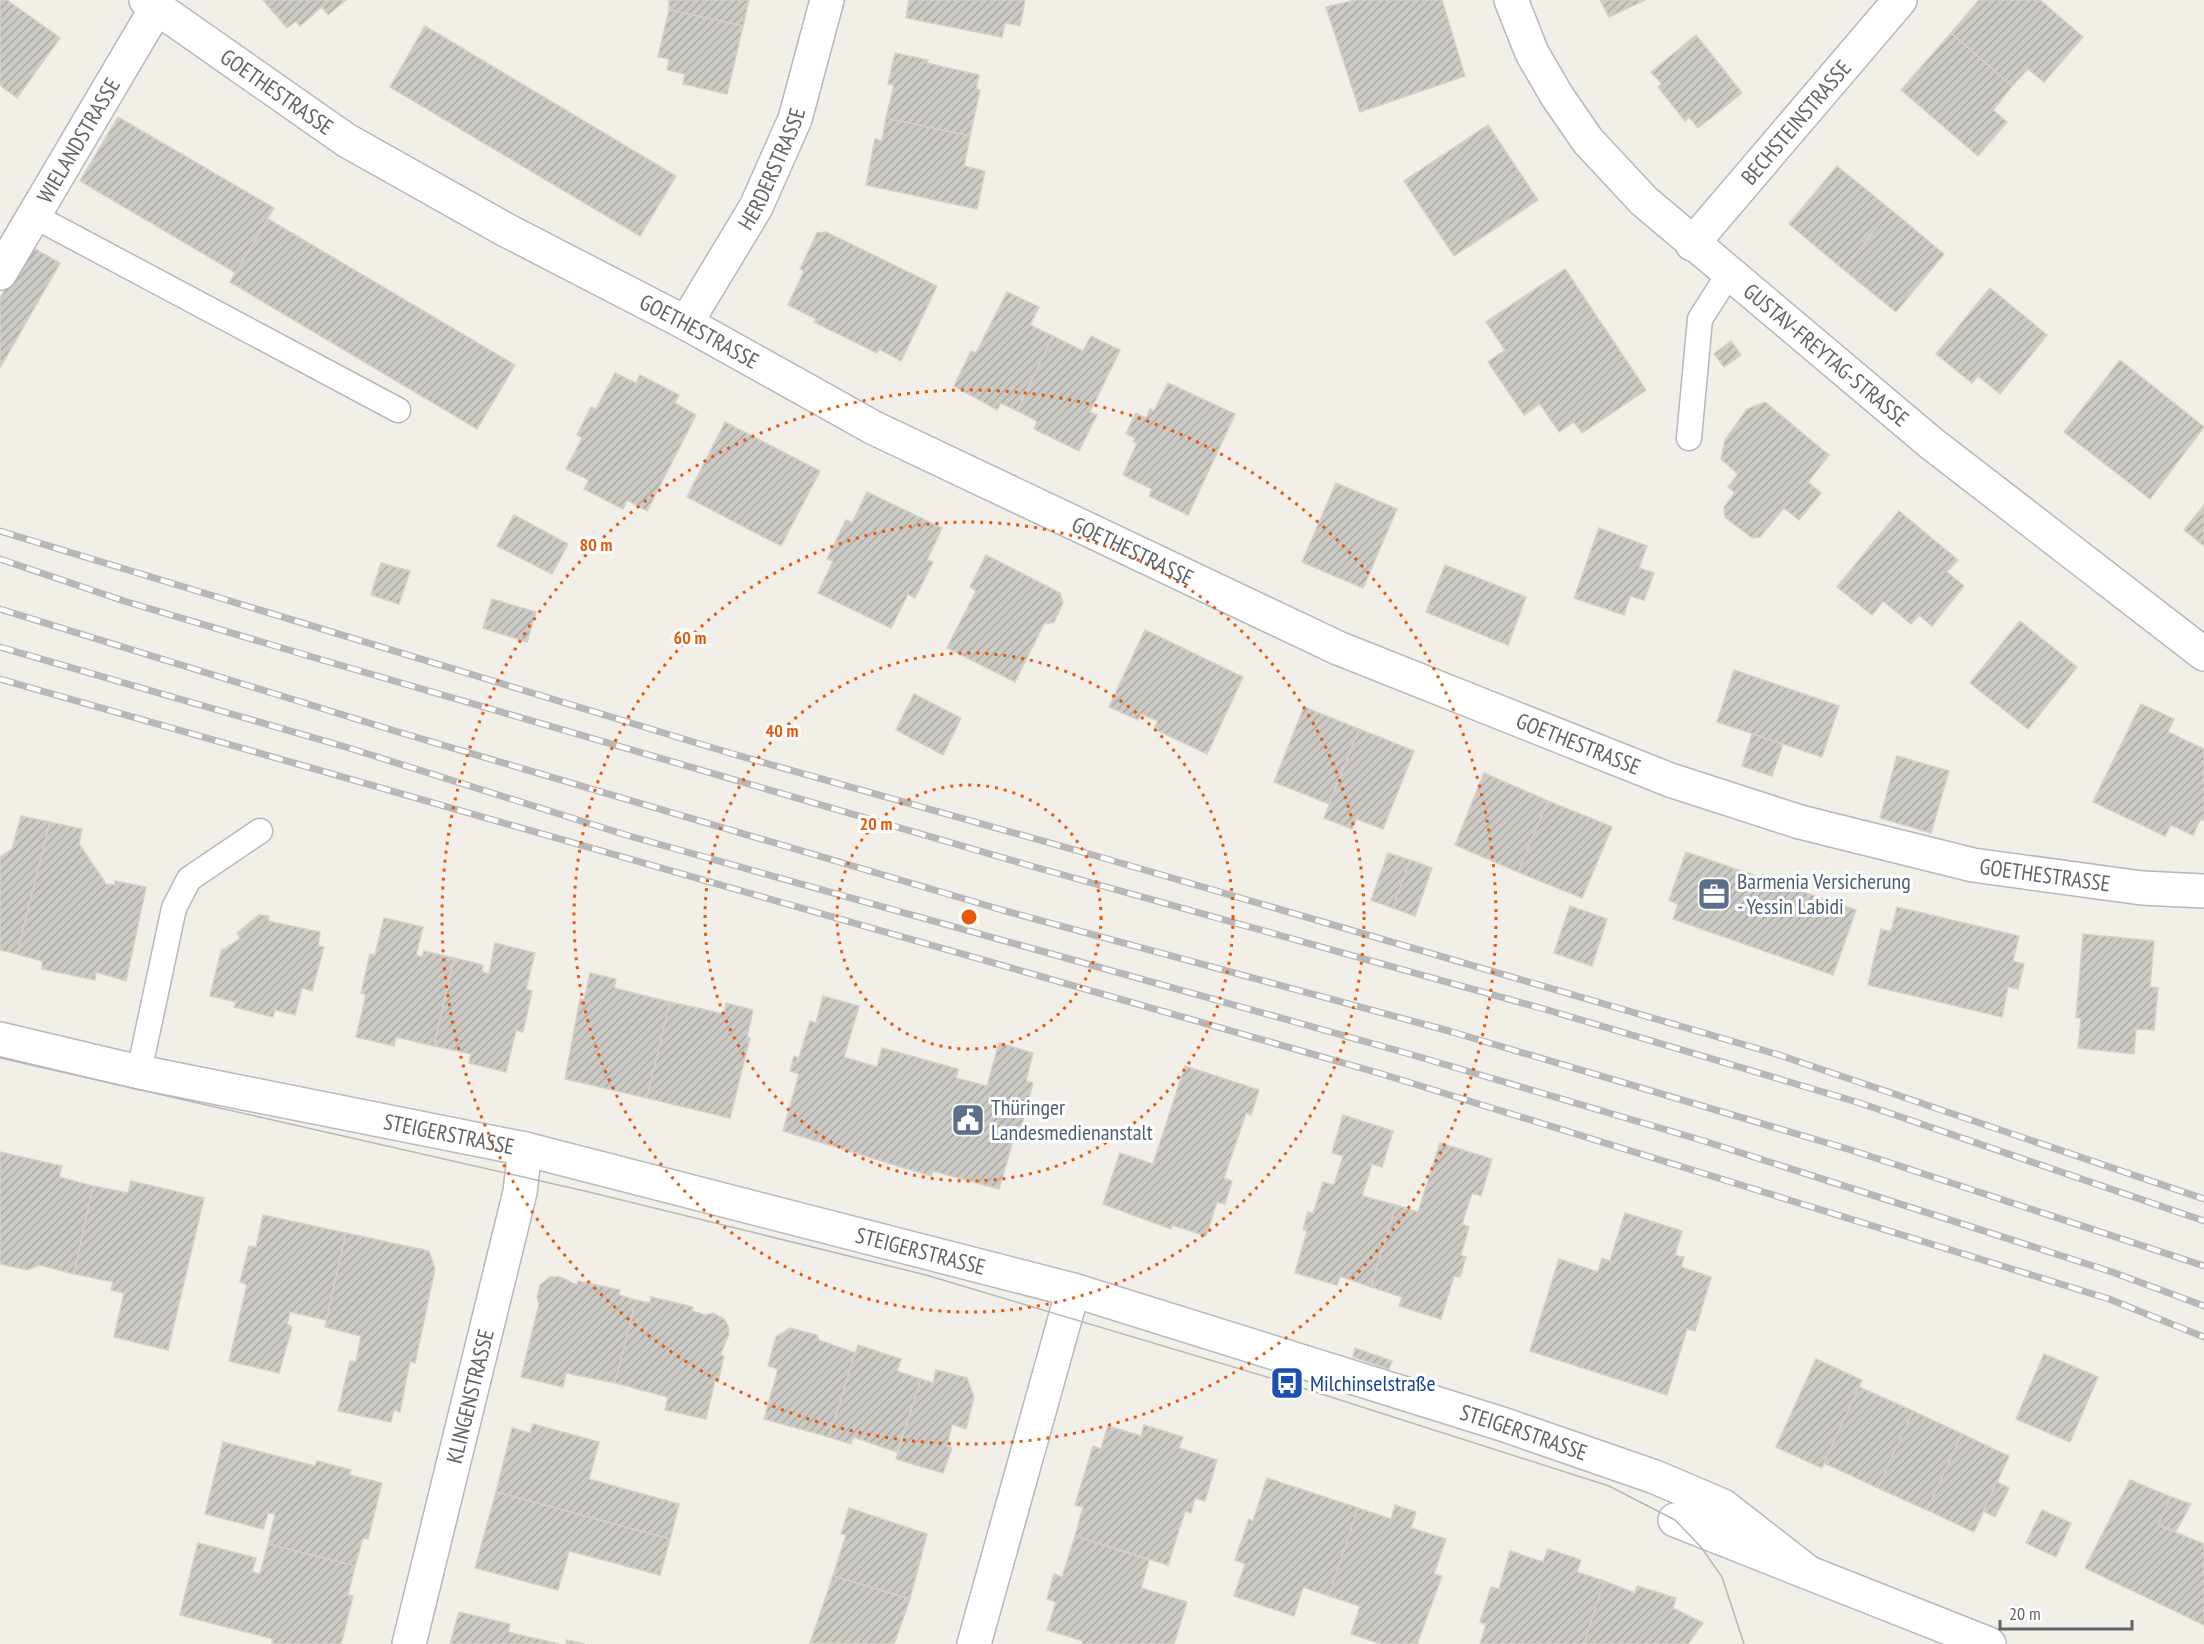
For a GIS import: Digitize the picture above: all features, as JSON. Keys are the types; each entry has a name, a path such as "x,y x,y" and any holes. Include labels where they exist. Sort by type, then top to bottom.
{"street":[{"name":"HERDERSTRASSE","path":"686,322 756,207 795,119 827,0"},
{"name":"GUSTAV-FREYTAG-STRASSE","path":"1511,0 1532,52 1557,96 1588,141 1644,201 1728,275 1930,443 2204,654"},
{"name":"BECHSTEINSTRASSE","path":"1692,244 1900,0"},
{"name":"GOETHESTRASSE","path":"151,4 346,141 506,230 686,322 874,428 1338,648 1670,780 1800,822 1973,865 2142,888 2204,891"},
{"name":"WIELANDSTRASSE","path":"0,273 151,4"},
{"name":"STEIGERSTRASSE","path":"0,1038 139,1072 525,1149 1073,1290 1502,1425 1655,1477 1723,1506 1804,1570"},
{"name":"KLINGENSTRASSE","path":"409,1644 520,1192 525,1149"},
{"path":"974,1644 1073,1290"},
{"name":"STEIGERSTRASSE","path":"1676,1520 1989,1644"}],"lane":[{"path":"34,216 398,410"},
{"path":"1689,438 1700,319 1728,275"},
{"path":"139,1072 174,908 189,879 260,831"}],"building":[{"path":"0,0 7,0 60,38 17,98 0,85"},
{"path":"263,0 346,0 328,15 322,7 300,26 296,21 287,28"},
{"path":"669,0 749,0 743,26 669,10"},
{"path":"909,0 1025,0 1020,26 1005,23 1002,37 906,18"},
{"path":"1355,0 1442,0 1465,76 1360,112 1326,7"},
{"path":"1600,0 1645,0 1609,17"},
{"path":"1979,0 2040,0 2083,37 2044,82 2028,69 2012,86 1951,33"},
{"path":"669,10 743,26 727,94 683,84 685,74 667,70 669,59 658,57"},
{"path":"425,26 676,176 640,236 390,87"},
{"path":"1951,33 2012,86 1993,110 2007,122 1978,156 1901,90"},
{"path":"1696,35 1742,93 1698,128 1689,117 1685,121 1658,87 1662,84 1651,72"},
{"path":"895,53 979,75 976,89 980,90 970,136 886,118 894,85 888,84"},
{"path":"118,117 274,208 236,273 80,181"},
{"path":"886,118 970,136 964,166 985,171 977,209 866,185 875,139 882,141"},
{"path":"1488,125 1538,200 1454,256 1404,181"},
{"path":"1837,166 1891,210 1843,269 1789,224"},
{"path":"1891,210 1944,254 1896,312 1843,269"},
{"path":"268,219 515,365 477,429 230,282"},
{"path":"826,232 937,286 901,361 879,349 877,353 814,322 816,319 788,305 804,271 800,269 817,233"},
{"path":"30,246 60,263 0,368 0,298"},
{"path":"1565,269 1646,390 1582,433 1574,422 1559,432 1540,404 1524,415 1488,362 1505,350 1486,322"},
{"path":"1990,288 2047,335 2000,394 1978,376 1972,383 1936,354"},
{"path":"1007,292 1039,307 1030,325 1053,336 1017,411 1001,403 997,410 954,386 971,351 976,353"},
{"path":"1053,336 1083,351 1091,336 1120,350 1090,412 1097,415 1079,451 1034,429 1037,421 1017,411"},
{"path":"1731,341 1741,355 1724,367 1714,354"},
{"path":"2120,360 2204,427 2150,499 2064,432"},
{"path":"615,373 636,383 640,375 679,395 675,403 696,415 647,511 627,500 623,509 584,489 589,480 566,469 582,438 577,435 591,407 596,409"},
{"path":"1168,383 1235,414 1188,515 1149,496 1152,489 1123,475 1137,443 1133,442 1135,438 1126,434 1136,413 1146,418 1150,409 1154,411"},
{"path":"1765,402 1829,455 1808,482 1821,493 1799,520 1784,508 1760,537 1752,538 1725,517 1724,507 1735,493 1728,487 1738,474 1721,459 1725,440 1747,409"},
{"path":"725,422 820,471 781,546 687,497"},
{"path":"1336,483 1397,509 1363,588 1302,562"},
{"path":"867,492 942,528 927,560 933,562 915,598 908,594 891,628 818,593 833,561 827,559 846,520 852,523"},
{"path":"2204,505 2204,546 2184,530"},
{"path":"1899,511 1958,560 1947,572 1964,586 1932,626 1919,615 1911,624 1883,601 1872,615 1837,587"},
{"path":"514,515 568,544 552,574 497,546"},
{"path":"1599,528 1647,546 1639,568 1654,573 1644,600 1630,596 1624,615 1574,598"},
{"path":"986,555 1060,593 1063,603 1054,622 1044,624 1015,682 947,648 976,591 970,587"},
{"path":"381,563 410,571 399,604 371,595"},
{"path":"1445,565 1526,597 1508,645 1426,612"},
{"path":"492,599 536,612 527,642 483,628"},
{"path":"2020,621 2077,667 2028,729 1970,683"},
{"path":"1145,630 1243,677 1207,754 1154,729 1158,721 1141,714 1138,720 1109,707"},
{"path":"1734,670 1839,706 1822,757 1717,722"},
{"path":"914,694 961,718 943,755 896,730"},
{"path":"2141,704 2174,719 2168,732 2204,749 2204,820 2200,820 2193,835 2171,825 2165,836 2093,802"},
{"path":"1304,707 1359,729 1329,804 1274,782"},
{"path":"1359,729 1414,751 1383,829 1357,819 1352,829 1324,818"},
{"path":"1752,734 1783,744 1772,776 1742,766"},
{"path":"1897,756 1949,771 1931,833 1880,818"},
{"path":"1484,773 1548,801 1518,872 1455,845"},
{"path":"1548,801 1612,827 1582,898 1518,872"},
{"path":"21,816 50,822 17,954 0,950 0,857 12,849"},
{"path":"50,822 82,829 79,844 106,884 115,885 115,881 146,887 126,981 96,972 95,980 42,969 42,961 17,954"},
{"path":"1686,852 1856,910 1833,975 1673,919 1678,904 1669,900"},
{"path":"1388,853 1410,860 1393,908 1371,900"},
{"path":"1410,860 1432,868 1415,916 1393,908"},
{"path":"1570,906 1607,919 1592,966 1554,953"},
{"path":"1897,907 2019,936 2013,961 2024,964 2018,989 2008,987 2002,1017 1868,985 1881,929 1891,932"},
{"path":"259,915 269,916 268,921 320,932 318,946 324,947 312,991 302,988 295,1015 275,1010 273,1017 234,1007 236,1002 210,996 221,951 240,939 237,933"},
{"path":"384,918 423,927 416,955 422,957 424,951 454,958 434,1046 396,1037 394,1046 356,1037 366,995 361,993 370,954 375,955"},
{"path":"2083,934 2154,941 2150,987 2158,988 2154,1030 2136,1029 2134,1054 2078,1048 2081,1018 2076,1018"},
{"path":"495,943 535,953 526,989 532,991 523,1032 516,1030 506,1072 469,1063 471,1054 434,1046 454,958 483,965 482,972 489,974"},
{"path":"590,973 616,979 614,988 670,1002 647,1098 565,1079 580,999 584,1000"},
{"path":"823,996 859,1006 844,1057 877,1067 882,1048 958,1069 956,1078 987,1086 999,1043 1033,1053 1026,1081 1033,1083 1020,1132 1016,1130 999,1189 933,1171 931,1176 783,1131 799,1074 790,1071 794,1056 799,1058 810,1021 816,1023"},
{"path":"670,1002 724,1014 726,1003 753,1010 747,1037 750,1038 730,1118 647,1098"},
{"path":"1185,1066 1259,1090 1251,1115 1246,1113 1224,1178 1232,1181 1225,1204 1217,1202 1206,1236 1172,1225 1171,1229 1103,1204 1120,1153 1153,1164"},
{"path":"1343,1115 1393,1131 1382,1167 1372,1164 1362,1196 1396,1205 1371,1287 1340,1276 1337,1285 1295,1273 1307,1231 1303,1229 1308,1212 1313,1214 1323,1182 1334,1185 1343,1156 1332,1153"},
{"path":"1440,1143 1492,1159 1481,1196 1472,1193 1462,1224 1469,1227 1461,1255 1466,1257 1460,1277 1454,1276 1441,1319 1399,1306 1402,1297 1371,1287 1396,1205 1418,1212"},
{"path":"0,1152 62,1166 59,1177 93,1186 74,1274 39,1265 27,1270 0,1264"},
{"path":"131,1181 204,1198 168,1350 114,1337 124,1293 111,1290 113,1282 74,1274 93,1186 128,1193"},
{"path":"1625,1213 1682,1231 1675,1255 1684,1257 1681,1267 1711,1277 1695,1331 1687,1329 1667,1395 1530,1351 1559,1259 1598,1272 1602,1258 1610,1261"},
{"path":"263,1215 346,1233 326,1320 290,1312 287,1324 292,1327 279,1373 229,1361 247,1285 240,1282 249,1246 256,1247"},
{"path":"346,1233 429,1251 435,1269 415,1363 410,1361 400,1412 394,1410 391,1422 338,1411 350,1361 356,1362 361,1336 325,1327"},
{"path":"550,1277 560,1277 577,1285 578,1281 620,1290 619,1295 636,1300 615,1383 566,1373 563,1387 521,1377 539,1304 537,1297 540,1285"},
{"path":"651,1297 693,1307 692,1311 705,1315 713,1313 724,1319 728,1326 729,1334 720,1355 724,1356 718,1382 715,1380 706,1419 665,1410 668,1397 615,1383 636,1300 650,1303"},
{"path":"790,1328 817,1335 819,1340 855,1353 829,1437 764,1419 778,1369 768,1366 776,1337"},
{"path":"858,1345 901,1359 897,1371 921,1379 897,1452 853,1437 851,1444 829,1437"},
{"path":"1355,1348 1392,1361 1389,1369 1353,1357"},
{"path":"2044,1354 2098,1377 2070,1442 2016,1419"},
{"path":"1816,1359 1862,1380 1822,1468 1776,1447"},
{"path":"936,1370 967,1378 974,1397 966,1429 952,1424 947,1446 952,1448 943,1473 896,1459 921,1379 933,1383"},
{"path":"1859,1387 1913,1411 1878,1488 1824,1463"},
{"path":"1913,1411 1962,1434 1927,1510 1878,1488"},
{"path":"533,1424 599,1442 589,1479 679,1504 670,1539 496,1492 512,1428 530,1433"},
{"path":"1144,1425 1183,1437 1179,1448 1217,1460 1205,1501 1195,1498 1191,1513 1185,1511 1168,1565 1075,1536 1083,1507 1075,1505 1093,1446 1101,1449 1108,1426 1141,1436"},
{"path":"1962,1434 2009,1456 1974,1532 1927,1510"},
{"path":"223,1442 315,1466 317,1461 351,1470 349,1475 382,1483 368,1539 363,1538 355,1566 268,1544 275,1514 268,1513 263,1529 205,1514"},
{"path":"1267,1478 1358,1508 1329,1596 1303,1587 1294,1616 1234,1596 1245,1564 1235,1560 1249,1519 1253,1521"},
{"path":"2130,1480 2171,1497 2158,1525 2204,1544 2204,1625 2085,1568"},
{"path":"1997,1482 2009,1488 1995,1517 1983,1511"},
{"path":"496,1492 670,1539 660,1575 569,1551 558,1590 475,1568"},
{"path":"2171,1497 2191,1504 2176,1531 2158,1525"},
{"path":"1395,1505 1416,1512 1411,1528 1446,1539 1434,1574 1442,1576 1417,1644 1381,1644 1351,1634 1360,1606 1329,1596 1358,1508 1391,1519"},
{"path":"849,1508 927,1534 910,1599 833,1576 846,1535 841,1534"},
{"path":"2042,1510 2071,1523 2056,1557 2026,1543"},
{"path":"1075,1536 1149,1560 1141,1588 1187,1602 1174,1644 1082,1644 1083,1641 1047,1630 1056,1602 1047,1599 1054,1574 1062,1577"},
{"path":"198,1543 256,1558 252,1572 260,1574 268,1544 355,1566 348,1595 353,1596 341,1644 277,1644 272,1643 273,1639 180,1615"},
{"path":"1548,1549 1581,1560 1577,1572 1604,1581 1584,1644 1480,1644 1486,1625 1480,1622 1491,1587 1499,1589 1510,1551 1543,1562"},
{"path":"833,1576 910,1599 894,1644 810,1643"},
{"path":"1604,1581 1635,1593 1637,1586 1676,1598 1673,1608 1703,1623 1688,1644 1584,1644"},
{"path":"459,1612 510,1624 508,1632 559,1644 450,1644"},
{"path":"567,1640 585,1644 566,1644"}],"tram line":[{"path":"0,1058 589,1192 926,1275 1287,1383 1609,1486 1675,1520 1701,1547 1722,1577 1744,1644"}],"railway":[{"path":"0,531 733,754 1107,859 1776,1054 2204,1199"},
{"path":"0,559 124,601 319,659 1031,866 1551,1011 1860,1103 2204,1221"},
{"path":"0,609 395,731 1002,910 1449,1031 1851,1150 2204,1266"},
{"path":"0,647 349,748 626,835 1406,1053 1704,1141 2112,1272 2204,1306"},
{"path":"0,679 1382,1074 2109,1299 2204,1337"}],"place":[{"name":"Barmenia Versicherung - Yessin Labidi","path":"1714,894"},
{"name":"Thüringer Landesmedienanstalt","path":"968,1120"},
{"name":"Milchinselstraße","path":"1287,1383"}]}
